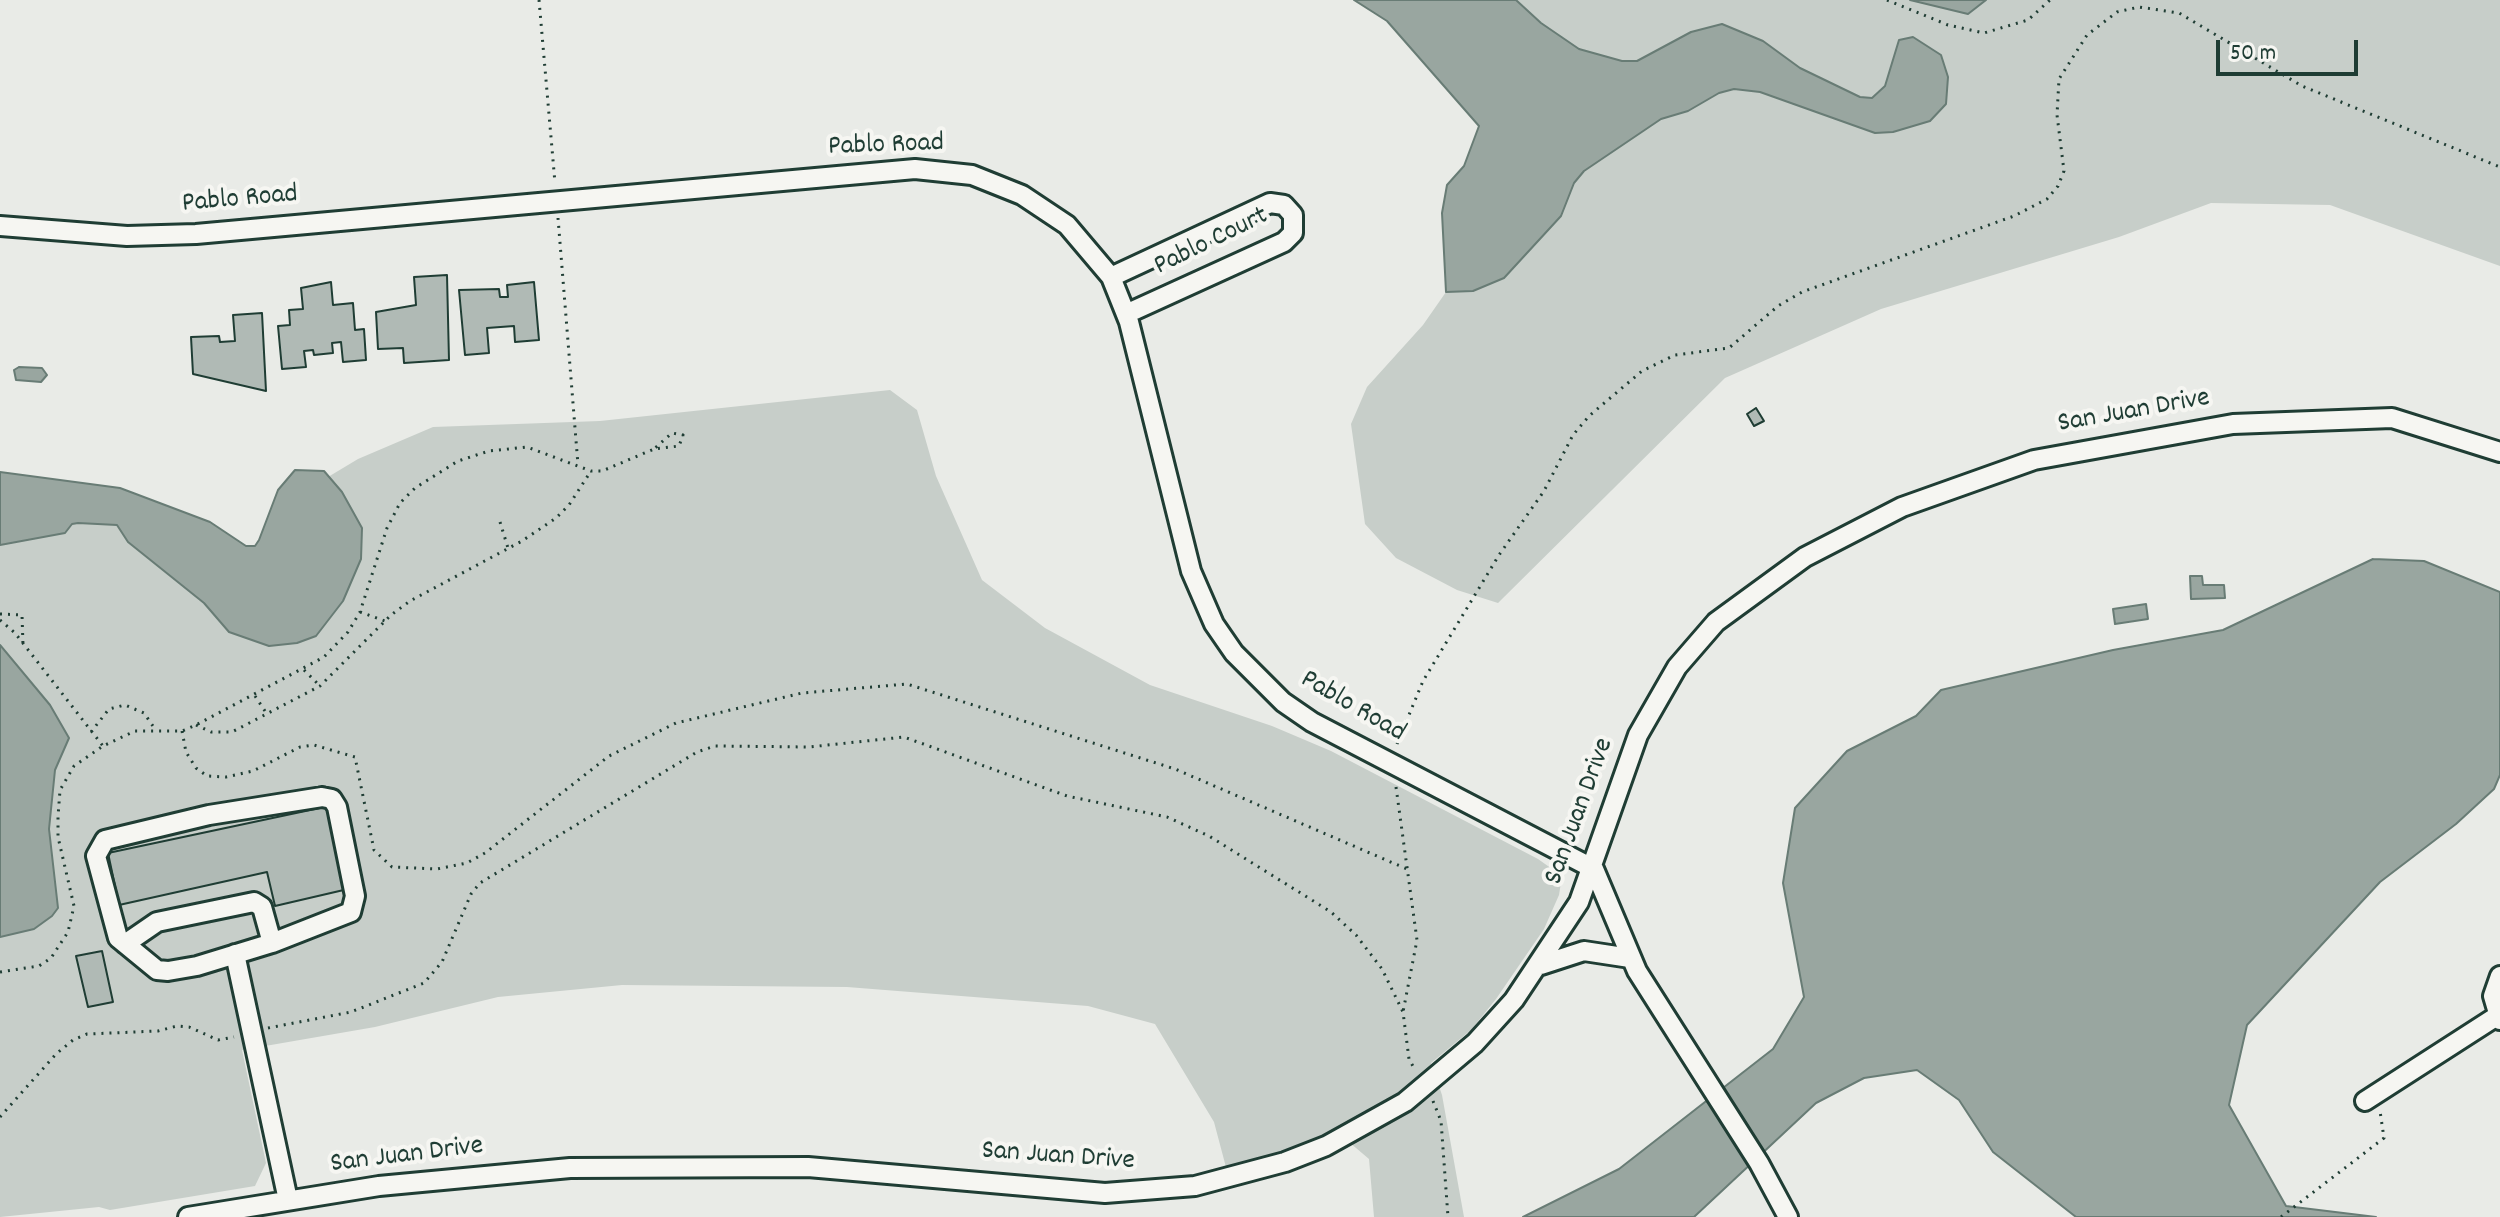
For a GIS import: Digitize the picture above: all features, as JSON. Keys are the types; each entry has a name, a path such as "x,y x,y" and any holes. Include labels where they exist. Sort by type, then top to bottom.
{"street":[{"name":"Pablo Road","path":"0,226 127,236 196,234 886,171 951,171 998,183 1045,209 1084,243 1111,277 1126,314 1191,571 1214,624 1257,679 1312,722 1594,869"},
{"name":"Pablo Court","path":"1111,277 1270,203 1284,205 1293,215 1293,233 1284,242 1126,314"},
{"name":"San Juan Drive","path":"188,1217 463,1176 681,1165 891,1172 1105,1193 1160,1191 1243,1175 1285,1162 1365,1125 1424,1087 1475,1043 1541,965 1579,902 1594,869 1638,735 1677,667 1697,640 1743,599 1805,557 1902,507 2034,460 2233,424 2392,418 2500,452"},
{"path":"310,798 332,799 340,822 355,906 351,912 272,943 197,966 157,970 125,944 112,925 98,869 96,856 99,844 209,815 310,798"},
{"path":"1594,869 1630,958 1759,1163 1788,1217"},
{"path":"125,944 157,922 254,902 262,907 272,943"},
{"path":"1541,965 1584,951 1630,958"},
{"path":"235,954 288,1200"},
{"path":"2371,1097 2498,1018 2493,996 2500,976"}],"path":[{"path":"539,0 578,465"},
{"path":"1887,0 1948,25 1984,33 2028,20 2050,0"},
{"path":"1448,1217 1441,1121 1409,1059 1403,1012 1417,940 1393,764 1397,745 1423,681 1499,555 1544,491 1566,447 1589,416 1642,371 1675,355 1729,348 1778,306 1802,292 2014,216 2047,199 2058,186 2064,171 2057,115 2059,79 2069,59 2102,20 2139,7 2179,13 2302,86 2500,167"},
{"path":"0,972 39,966 51,958 68,932 74,906 58,837 60,790 74,766 103,746 135,731 182,731 196,725 304,670 337,646 360,612 379,549 400,503 439,471 489,451 527,447 591,471 602,471 654,449 679,446 683,435 672,433 654,449"},
{"path":"196,725 211,732 232,732 320,686 385,621 434,586 508,548 556,518 569,505 591,471"},
{"path":"500,522 508,548"},
{"path":"360,612 385,621"},
{"path":"0,614 22,615 23,645"},
{"path":"0,620 103,746"},
{"path":"304,670 320,686"},
{"path":"182,731 186,752 196,768 207,776 226,777 253,771 300,747 314,745 355,757 374,850 392,867 437,869 467,863 485,853 609,756 676,723 802,693 907,684 1175,769 1407,869"},
{"path":"255,696 267,714"},
{"path":"91,732 109,709 125,705 144,713 155,729"},
{"path":"0,1117 56,1054 87,1034 189,1027 218,1040 333,1017 411,991 434,973 442,962 471,894 480,883 697,752 715,746 809,747 885,737 920,740 1067,796 1146,811 1209,836 1345,923 1382,969 1403,1012"},
{"path":"2281,1217 2384,1138 2371,1097"}],"shaded area":[{"path":"1354,0 2500,0 2500,266 2330,205 2211,203 2119,237 1881,309 1725,378 1498,603 1457,590 1396,558 1365,524 1351,424 1367,387 1423,325 1446,292 1442,213 1447,185 1464,166 1479,126 1387,21"},
{"path":"1354,0 1516,0 1541,23 1579,49 1622,61 1637,61 1691,32 1722,24 1763,41 1800,68 1860,97 1872,98 1885,86 1899,40 1913,37 1941,55 1948,77 1946,104 1930,121 1893,132 1875,133 1760,92 1734,89 1719,93 1688,111 1661,119 1584,171 1574,183 1561,216 1504,278 1473,291 1446,292 1442,213 1447,185 1464,166 1479,126 1387,21"},
{"path":"1910,0 1986,0 1968,14"},
{"path":"19,367 42,368 47,375 41,382 16,380 14,370"},
{"path":"890,390 917,410 936,476 982,580 1045,628 1150,685 1272,726 1331,751 1538,859 1562,876 1559,895 1544,929 1496,999 1471,1030 1431,1063 1442,1095 1464,1217 1374,1217 1369,1159 1336,1131 1227,1171 1214,1122 1155,1024 1088,1006 847,987 622,985 498,997 375,1027 242,1050 266,1163 255,1186 110,1210 99,1207 0,1217 0,472 120,488 210,522 246,546 255,546 278,490 295,470 324,471 328,477 358,459 433,427 600,421"},
{"path":"295,470 324,471 342,492 362,528 361,559 343,601 316,636 297,643 269,646 229,632 204,603 128,542 117,525 72,524 65,533 0,545 0,472 120,488 210,522 246,546 255,546 278,490"},
{"path":"2373,559 2424,561 2500,592 2500,775 2494,789 2456,824 2380,882 2247,1025 2229,1105 2286,1206 2376,1217 2076,1217 1993,1152 1959,1100 1917,1070 1864,1078 1816,1103 1694,1217 1523,1217 1619,1169 1773,1049 1804,997 1783,883 1795,808 1847,751 1916,716 1941,690 2113,650 2223,630"},
{"path":"2190,576 2202,576 2203,585 2224,585 2225,598 2191,599"},
{"path":"2146,604 2148,619 2115,624 2113,609"},
{"path":"0,645 50,705 69,738 55,770 49,829 58,908 34,929 0,937"}],"building":[{"path":"447,275 449,360 404,363 403,348 378,349 376,312 416,305 414,277"},
{"path":"331,282 333,305 353,303 355,330 364,329 366,360 343,362 341,342 332,343 333,353 314,355 313,350 304,351 306,367 282,369 278,326 290,325 289,310 303,309 301,288"},
{"path":"534,282 539,340 515,342 514,326 487,328 489,353 465,355 459,290 499,289 500,297 508,297 507,285"},
{"path":"262,313 266,391 193,374 191,337 219,336 220,342 235,341 233,315"},
{"path":"1756,408 1764,421 1754,426 1747,414"},
{"path":"329,806 348,889 275,906 267,872 119,905 108,853"},
{"path":"102,951 113,1002 88,1007 76,956"}]}
